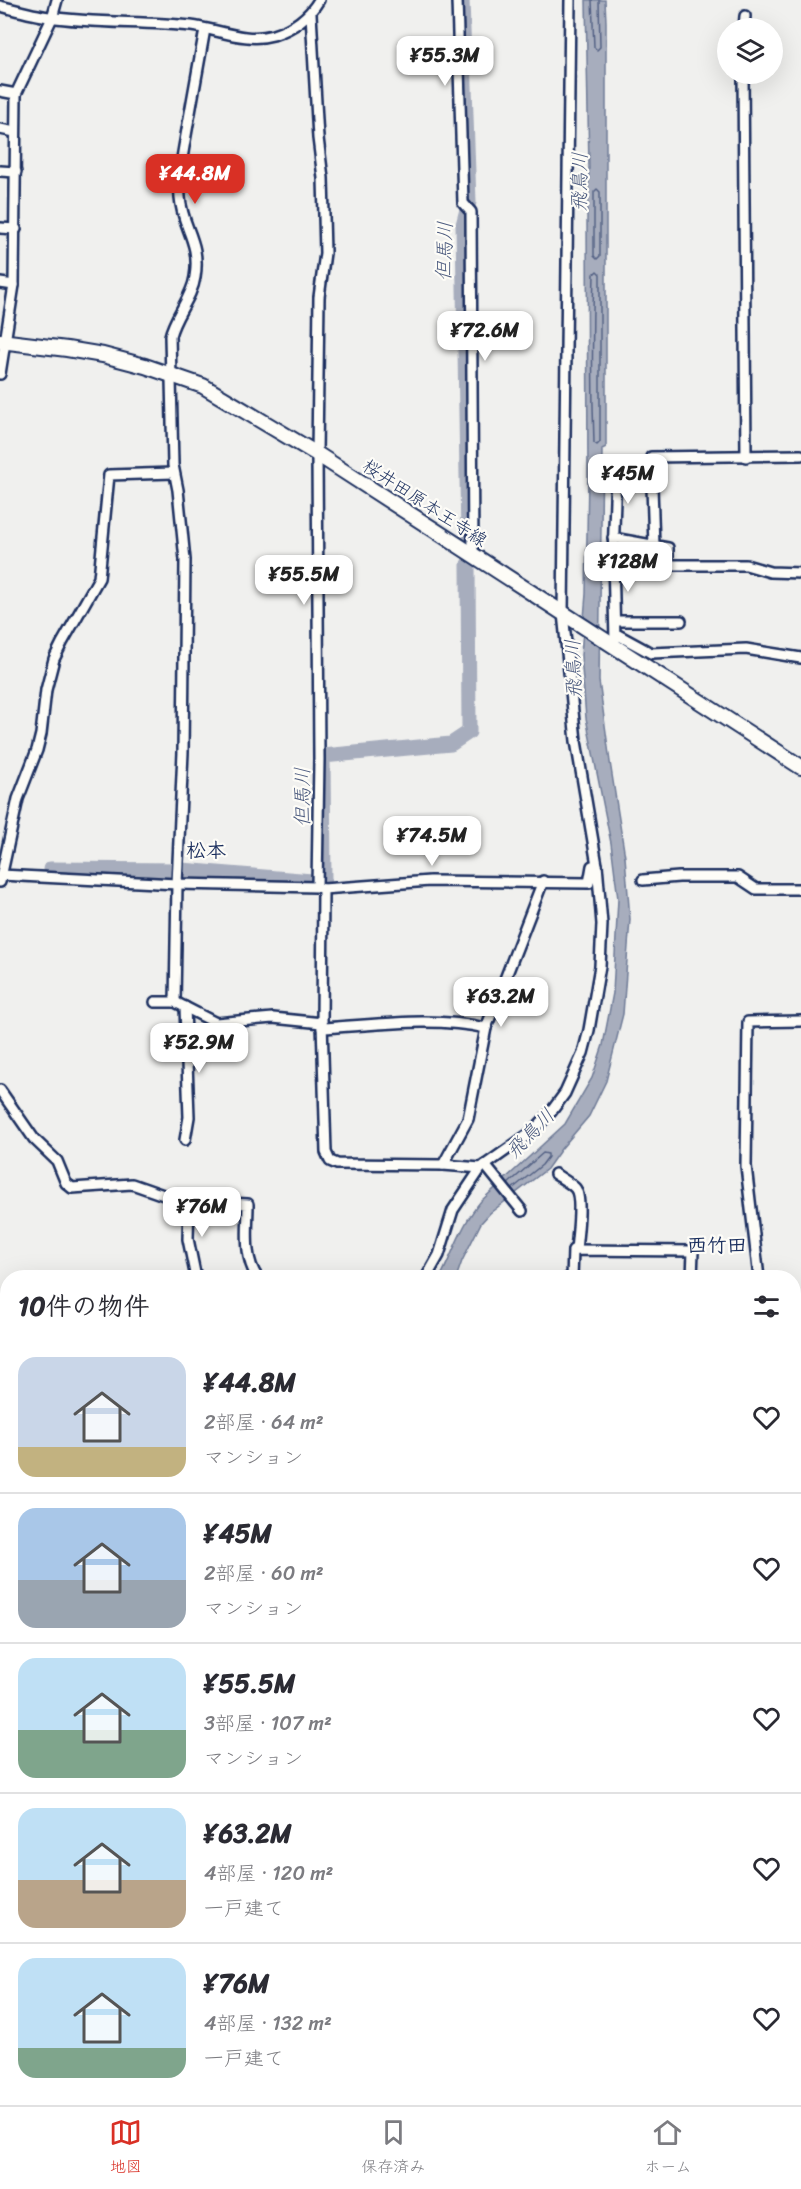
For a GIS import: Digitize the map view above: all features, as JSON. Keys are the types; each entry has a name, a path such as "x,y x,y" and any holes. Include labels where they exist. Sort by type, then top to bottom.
{"main road":[{"name":"桜井田原本王寺線","path":"2,340 103,355 170,374 212,391 317,454 562,613 615,642 801,767"}],"street":[{"path":"3,0 0,6 52,18 194,26 252,37 272,35 311,14 319,0"},
{"path":"0,374 2,340 14,285 16,94 52,18 57,0"},
{"path":"457,0 463,203 471,212 472,555"},
{"path":"431,1270 439,1255 453,1210 483,1167 532,1132 565,1093 583,1053 590,1030 600,966 602,924 597,865 576,741 562,613 570,0"},
{"path":"311,14 325,253 319,297 317,454 320,888 326,1152 330,1161 337,1164 483,1167 521,1209"},
{"path":"175,1002 183,752 185,560 174,473 170,336 195,280 197,257 193,238 182,212 180,171 205,29"},
{"path":"743,84 746,457"},
{"path":"0,91 16,94"},
{"path":"0,129 15,132"},
{"path":"0,171 15,172"},
{"path":"0,228 16,229"},
{"path":"0,283 14,285"},
{"path":"654,546 651,457 801,455"},
{"path":"616,471 615,642 651,653 746,649 801,658"},
{"path":"174,473 109,475 99,578 54,659 46,690 42,734 18,799 1,878 320,888 430,881 589,883 592,866 597,865"},
{"path":"614,538 668,548 668,565 746,564 770,572 801,573"},
{"path":"615,621 681,621"},
{"path":"643,880 679,877 738,877 756,889 801,889"},
{"path":"443,1165 468,1119 486,1028 543,881"},
{"path":"155,1002 175,1002 216,1023 273,1018 322,1025 465,1023 486,1028"},
{"path":"184,1007 189,1117 185,1140"},
{"path":"758,1270 746,1166 748,1022 801,1021"},
{"path":"0,1090 34,1139 57,1161 66,1183 72,1188 132,1184 189,1201 248,1204 249,1261 252,1270"},
{"path":"555,1174 575,1188 579,1204 572,1270"},
{"path":"189,1201 188,1239 194,1270"},
{"path":"576,1250 693,1251 692,1270"}],"water":[{"path":"586,0 605,0 606,447 602,449 599,681 625,857 630,919 623,1014 606,1081 589,1116 547,1169 490,1213 481,1223 459,1270 444,1270 463,1229 481,1201 565,1124 592,1078 603,1045 613,993 618,899 611,843 586,718 581,655 586,594 588,476 587,212 589,168"}],"waterway":[{"name":"但馬川","path":"462,0 469,202 463,225 468,540"},
{"name":"但馬川","path":"50,869 182,870 324,882 323,756 451,744 469,732 468,564"}],"district":[{"name":"松本","path":"206,850"},
{"name":"西竹田","path":"717,1245"}],"water label":[{"name":"飛鳥川","path":"579,182"},
{"name":"飛鳥川","path":"573,669"},
{"name":"飛鳥川","path":"530,1133"}]}
